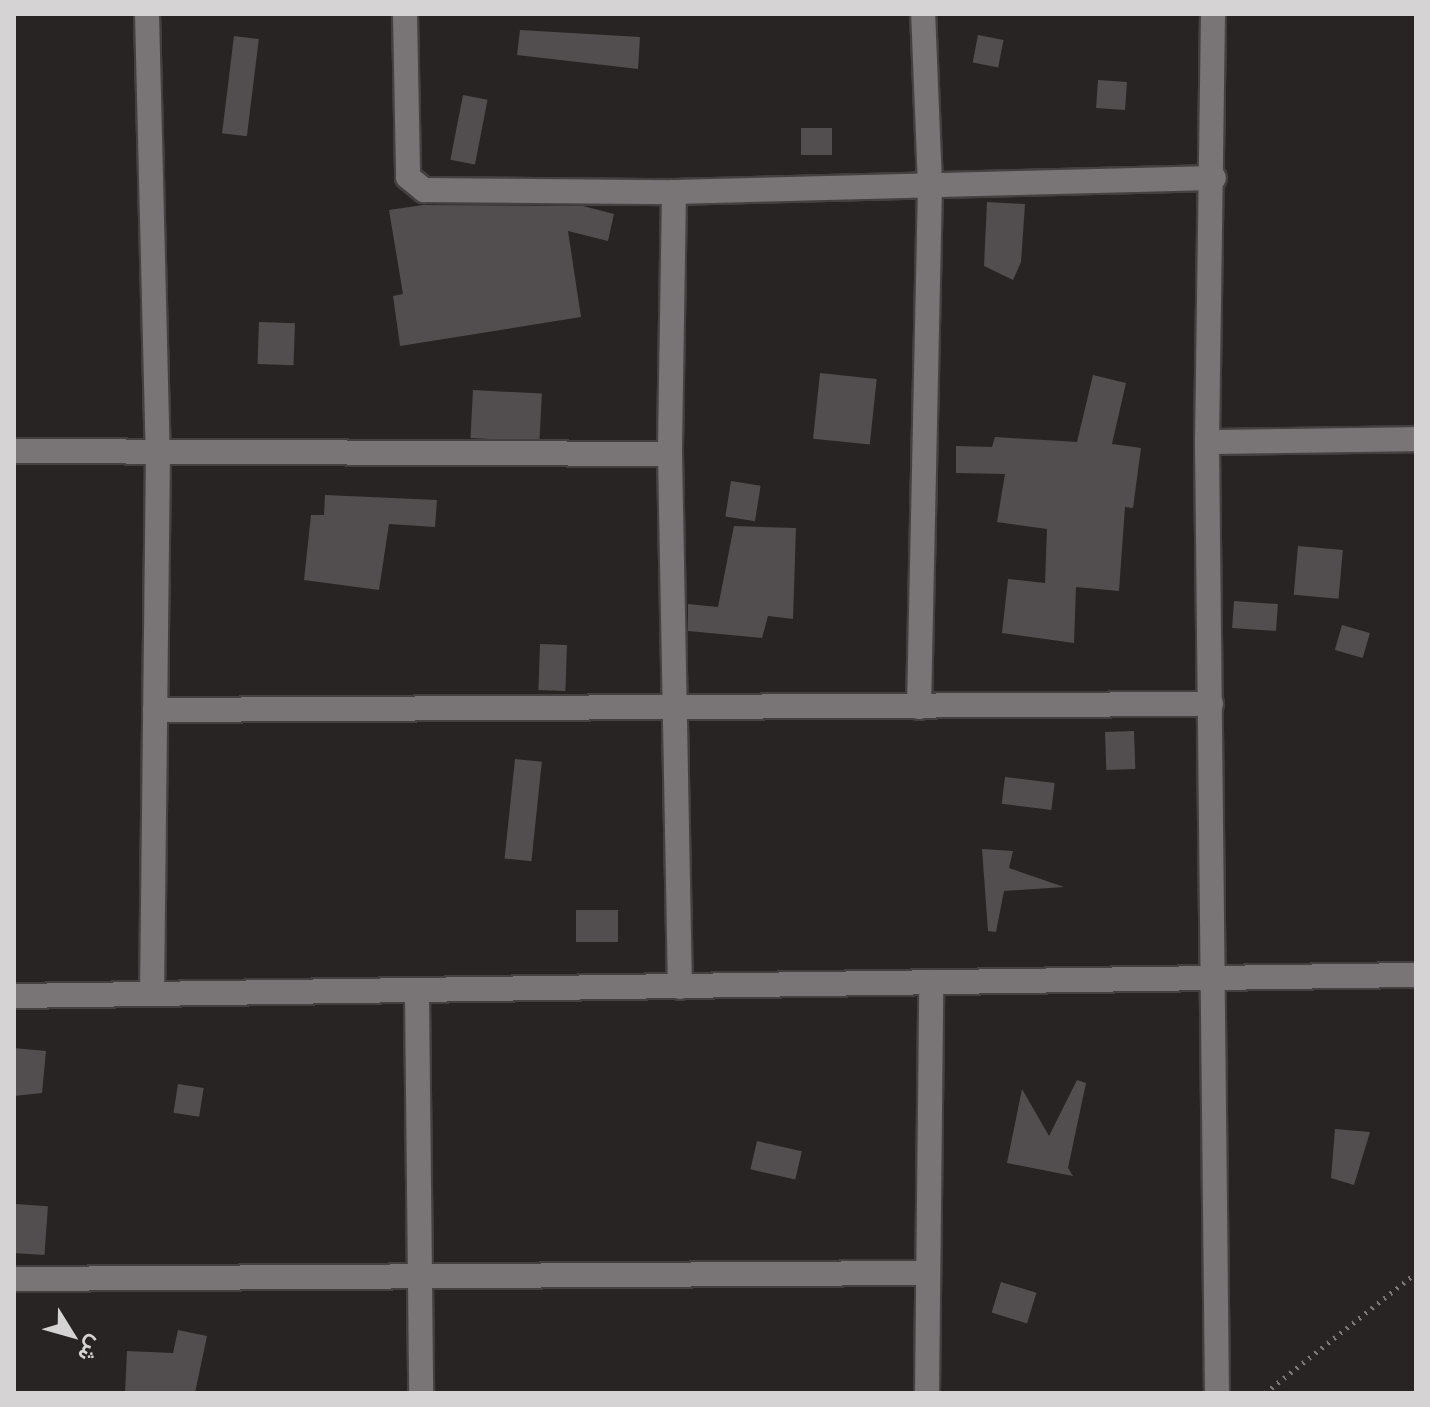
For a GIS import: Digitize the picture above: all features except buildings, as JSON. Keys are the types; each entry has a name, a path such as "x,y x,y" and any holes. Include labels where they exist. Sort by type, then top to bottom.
{"street":[{"path":"147,14 158,451 152,993"},
{"path":"405,14 408,177 414,185 424,190 674,192 1214,178"},
{"path":"919,707 930,185 923,14"},
{"path":"1213,14 1214,178 1207,442 1217,1393"},
{"path":"674,192 670,454 680,987"},
{"path":"1207,442 1416,439"},
{"path":"14,451 670,454"},
{"path":"155,710 675,711 1211,704"},
{"path":"14,996 417,994 1416,975"},
{"path":"927,1393 931,986"},
{"path":"417,994 423,1277 421,1393"},
{"path":"14,1279 928,1273"}],"path":[{"path":"1265,1393 1416,1273"}]}
